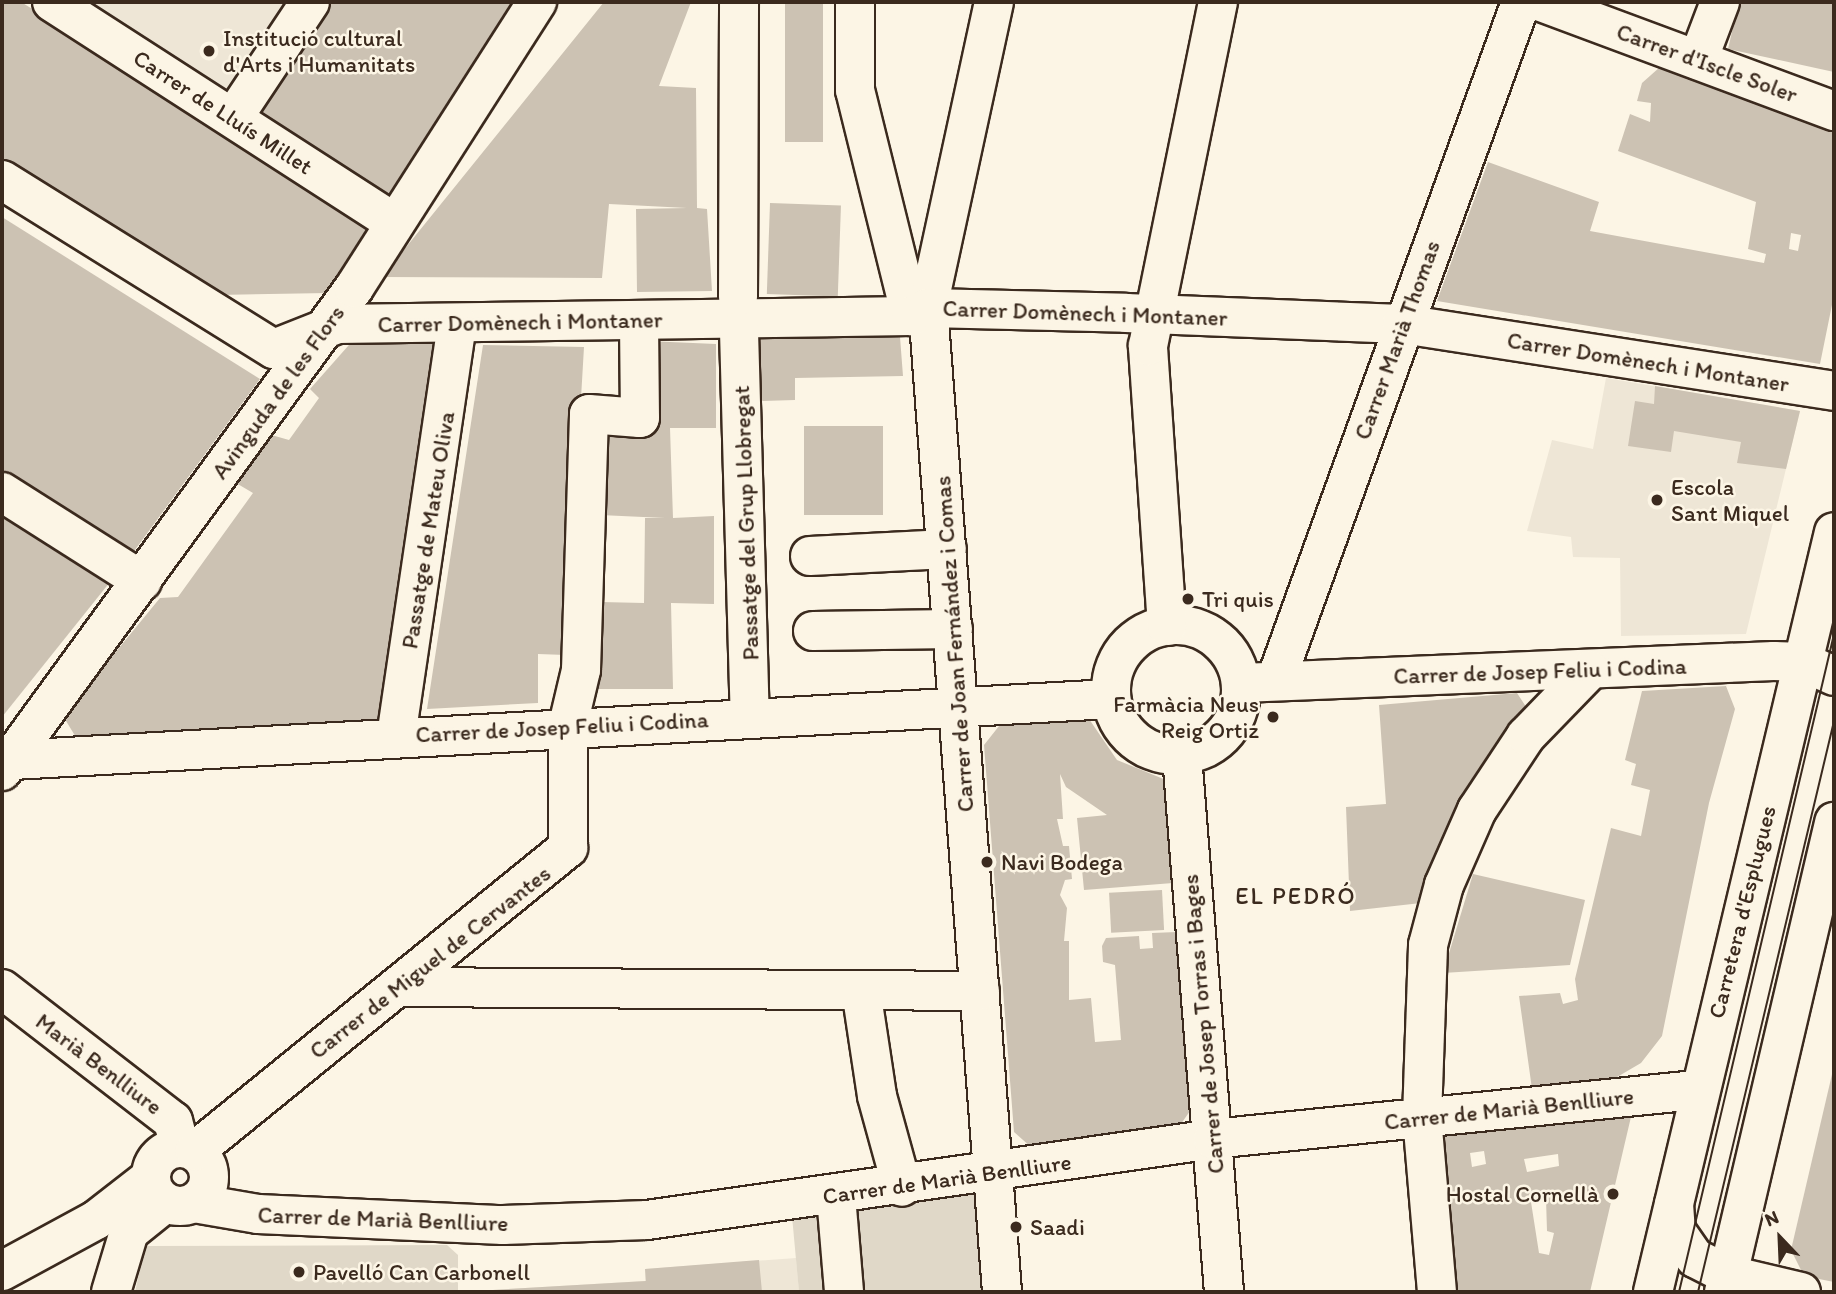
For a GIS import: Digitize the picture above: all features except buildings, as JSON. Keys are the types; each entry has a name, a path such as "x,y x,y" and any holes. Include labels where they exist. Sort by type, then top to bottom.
{"street":[{"name":"Carrer de Lluís Millet","path":"52,2 394,222"},
{"path":"233,118 310,2"},
{"name":"Avinguda de les Flors","path":"7,766 315,336 394,222 537,2"},
{"name":"Passatge del Grup Llobregat","path":"739,2 739,314 750,715"},
{"path":"855,2 855,90 919,312"},
{"name":"Carrer de Joan Fernández i Comas","path":"993,2 919,312 947,549 1002,1292"},
{"path":"1167,626 1147,346 1218,2"},
{"name":"Carrer Marià Thomas","path":"1259,682 1402,324 1521,2"},
{"name":"Carrer d'Iscle Soler","path":"1541,2 1834,111"},
{"path":"1698,60 1720,2"},
{"name":"Carrer Domènech i Montaner","path":"2,180 274,349 315,336 337,324 639,320 919,312 1152,314 1402,324 1834,391"},
{"path":"568,725 581,670 589,414 640,418 639,320"},
{"name":"Passatge de Mateu Oliva","path":"396,737 457,323"},
{"path":"2,492 142,581"},
{"name":"Carretera d'Esplugues","path":"1653,1292 1699,1090 1819,669 1834,532"},
{"path":"810,556 947,549"},
{"path":"1167,626 1215,636 1259,682 1223,736 1182,755 1137,744 1111,699 1117,661 1128,645 1167,626"},
{"path":"813,631 953,629"},
{"name":"Carrer de Josep Feliu i Codina","path":"1259,682 1590,670 1819,669"},
{"path":"1437,1292 1422,1118 1422,991 1444,886 1477,810 1526,736 1590,670"},
{"name":"Carrer de Josep Feliu i Codina","path":"7,766 568,725 1111,699"},
{"name":"Carrer de Miguel de Cervantes","path":"169,1195 164,1152 187,1150 399,987 568,848 568,725"},
{"name":"Carrer de Josep Torras i Bages","path":"1182,755 1224,1292"},
{"path":"1726,1283 1834,822"},
{"path":"399,987 980,991"},
{"name":"Marià Benlliure","path":"2,989 173,1121 187,1150 210,1178 169,1195"},
{"path":"861,990 877,1097 902,1187"},
{"name":"Carrer de Marià Benlliure","path":"169,1195 258,1214 503,1225 647,1220 992,1175 1213,1139 1699,1090"},
{"path":"2,1272 96,1220 169,1195"},
{"path":"111,1292 130,1232 169,1195"},
{"path":"836,1196 844,1292"},
{"path":"1674,1201 1682,1244 1726,1283 1801,1292"}],"shaded area":[{"name":"Institució cultural d'Arts i Humanitats","path":"77,2 294,2 232,100"},
{"name":"Escola Sant Miquel","path":"1606,378 1800,411 1746,634 1621,636 1620,558 1573,557 1571,537 1527,531 1552,440 1593,449"},
{"path":"981,1191 989,1292 799,1292 792,1216"},
{"name":"Pavelló Can Carbonell","path":"447,1245 458,1255 458,1292 135,1292 145,1246"},
{"path":"796,1258 799,1292 459,1292 645,1281 645,1269"}],"tram line":[{"path":"1679,1292 1834,634"},
{"path":"1698,1292 1834,721"}],"place":[{"name":"Institució cultural d'Arts i Humanitats","path":"209,51"},
{"name":"Escola Sant Miquel","path":"1657,500"},
{"name":"Tri quis","path":"1188,599"},
{"name":"Farmàcia Neus Reig Ortiz","path":"1273,717"},
{"name":"Navi Bodega","path":"987,862"},
{"name":"Hostal Cornellà","path":"1613,1194"},
{"name":"Saadi","path":"1016,1227"},
{"name":"Pavelló Can Carbonell","path":"299,1272"}],"district":[{"name":"EL PEDRÓ","path":"1296,896"}]}
